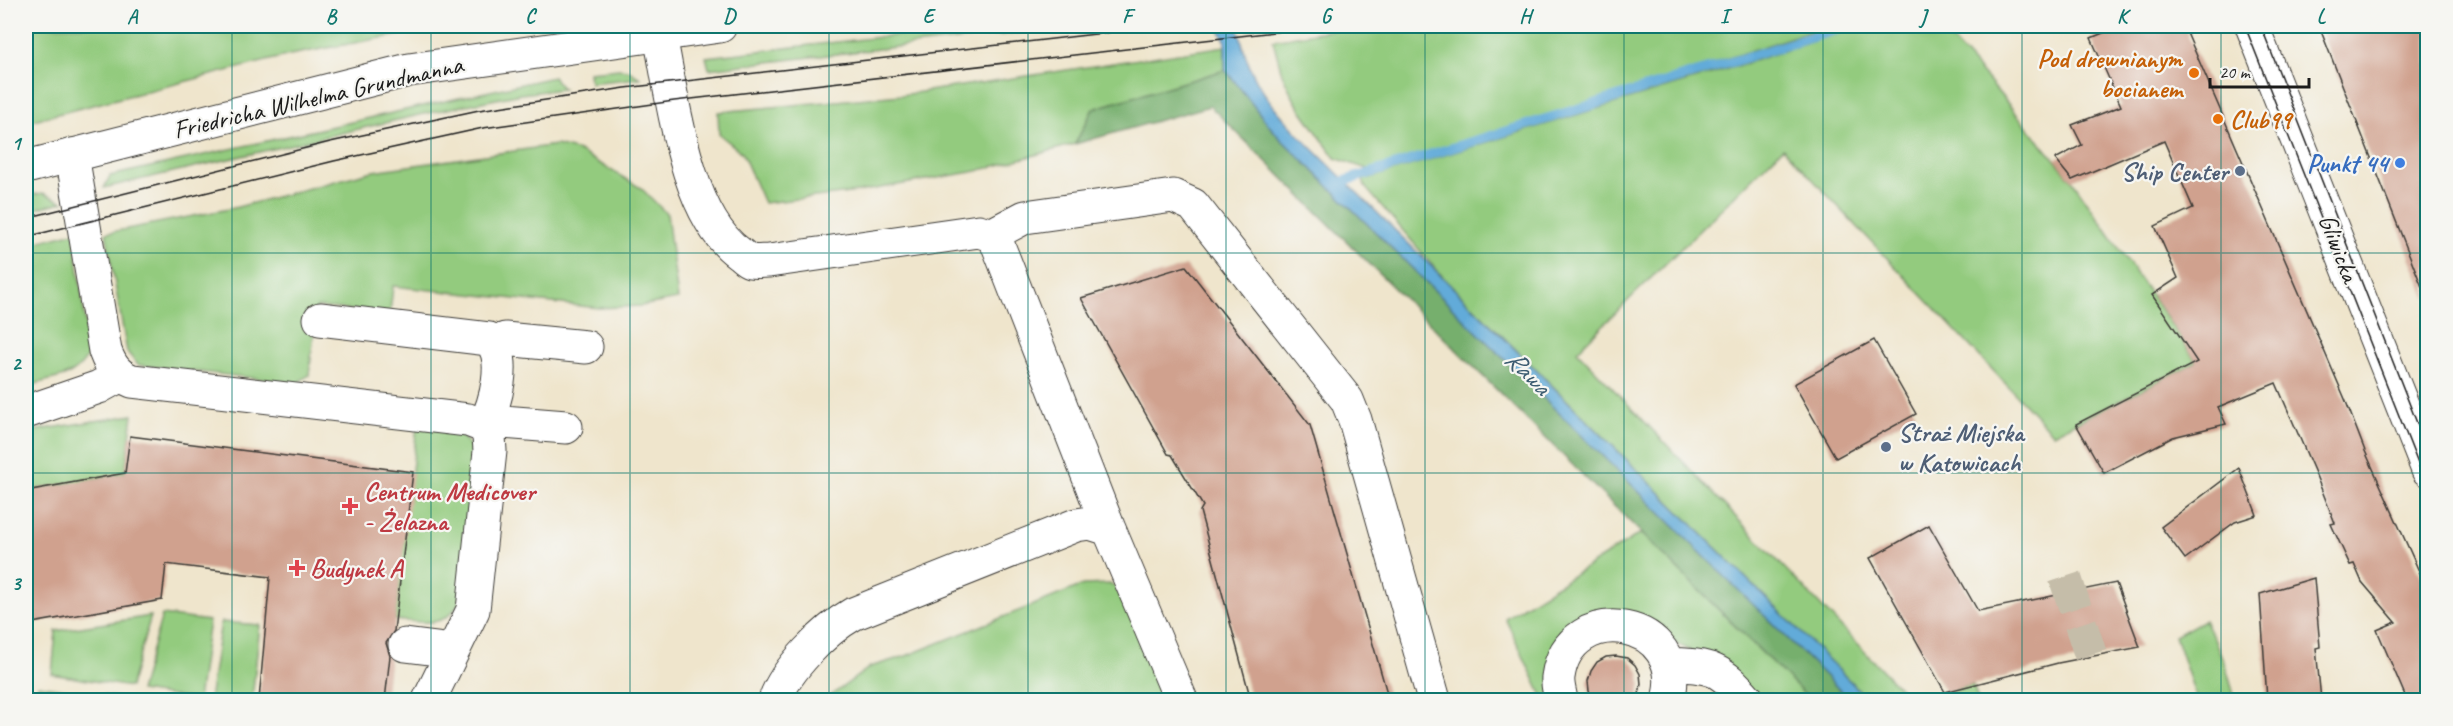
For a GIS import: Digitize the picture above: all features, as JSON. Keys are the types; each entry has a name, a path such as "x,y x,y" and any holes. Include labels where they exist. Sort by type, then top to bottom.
{"main road":[{"name":"Friedricha Wilhelma Grundmanna","path":"26,167 409,70 659,29 720,26"},
{"name":"Gliwicka","path":"2252,26 2427,470"},
{"path":"659,29 676,122 691,178 719,232 731,248 750,261 769,261 979,231 991,235 998,245 1109,529 1181,700"},
{"path":"72,155 105,351 110,364 119,376 132,381 468,420 484,426 503,422 566,427"},
{"path":"991,235 1025,218 1048,214 1173,196 1193,205 1347,400 1355,420 1429,699"},
{"path":"320,319 489,339 495,344 499,362 495,406 484,426"},
{"path":"495,344 505,339 586,347"},
{"path":"26,412 99,387 119,376"},
{"path":"429,700 473,610 490,451 489,436 484,426"},
{"path":"775,700 779,690 817,639 853,614 1076,525 1090,523 1109,529"},
{"path":"1561,700 1558,679 1564,657 1577,640 1596,629 1619,626 1640,631 1658,645 1669,664 1672,686 1668,700"},
{"path":"405,645 453,651"},
{"path":"1669,664 1701,665 1728,677 1748,700"}],"green space":[{"path":"26,26 446,26 290,55 26,122"},
{"path":"977,26 1075,26 709,69 706,57"},
{"path":"1354,26 1826,26 1680,74 1370,170 1335,158 1295,101 1282,74 1273,40"},
{"path":"1859,26 1939,26 2072,180 2197,362 2053,434 1783,148 1577,351 1911,700 1869,700 1443,277 1365,187 1363,180 1747,63"},
{"path":"1225,46 1225,70 1093,109 1075,144 977,171 858,192 764,203 742,153 719,134 718,112 901,95"},
{"path":"628,70 640,78 590,83 589,72"},
{"path":"1225,70 1278,136 1850,700 1810,700 1210,106 1075,144 1093,109"},
{"path":"553,77 563,89 521,94 428,113 104,188 110,176"},
{"path":"556,145 579,151 641,188 667,214 678,299 641,306 599,308 393,286 390,313 317,307 309,375 297,383 138,365 127,352 106,233 234,208 373,171"},
{"path":"43,193 63,202 26,211 26,196"},
{"path":"74,232 89,353 83,363 69,374 26,388 26,245"},
{"path":"133,415 125,473 26,491 26,432"},
{"path":"417,426 444,429 458,434 464,438 474,454 460,600 448,616 432,622 395,620"},
{"path":"1641,533 1810,700 1758,700 1698,655 1649,628 1593,619 1553,700 1544,700 1505,618"},
{"path":"1111,584 1127,594 1165,700 825,700 870,667 906,656 1083,585"},
{"path":"162,615 209,621 198,700 140,691"},
{"path":"151,616 130,687 52,674 56,631"},
{"path":"2204,620 2223,659 2235,700 2197,700 2175,636"},
{"path":"221,622 260,625 252,700 209,700"},
{"path":"38,685 127,699 37,700"},
{"path":"1973,685 1978,700 1921,700"}],"water":[{"name":"Rawa","path":"1217,26 1236,26 1258,83 1277,110 1300,136 1869,700 1850,700 1278,136 1225,70 1225,40"}],"building":[{"path":"2120,26 2184,26 2345,399 2365,451 2427,589 2427,700 2407,700 2377,630 2396,622 2362,582 2354,564 2350,565 2331,524 2335,523 2315,473 2276,383 2218,407 2226,424 2173,437 2104,473 2076,424 2197,362 2152,295 2178,278 2155,226 2193,208 2164,141 2072,180 2055,159 2082,145 2072,125 2121,106 2091,38"},
{"name":"Punkt 44","path":"2319,26 2427,26 2427,297 2426,297"},
{"path":"1186,266 1310,425 1389,700 1251,700 1200,511 1203,506 1172,455 1168,454 1081,298"},
{"path":"1874,340 1916,414 1836,458 1794,384"},
{"name":"Budynek A","path":"130,436 413,472 394,631 386,643 390,656 385,700 259,700 270,577 166,564 162,600 26,624 26,491 125,473"},
{"path":"2239,468 2257,515 2235,522 2185,559 2161,527"},
{"path":"1929,525 1978,611 2116,583 2140,647 2058,663 1945,692 1870,558"},
{"path":"2314,578 2320,647 2316,648 2321,700 2267,700 2260,594"},
{"path":"1606,657 1627,658 1640,674 1638,700 1594,700 1589,691 1588,681 1591,671 1597,662"}],"waterway":[{"path":"1338,183 1848,26"}],"tunnel":[{"path":"2065,577 2093,662"}],"tram line":[{"path":"26,218 330,142 479,110 625,88 1165,26"},
{"path":"26,237 334,161 483,128 674,101 1326,26"},
{"path":"2245,26 2428,489"},
{"path":"2261,26 2428,451"}],"place":[{"name":"Pod drewnianym bocianem","path":"2194,73"},
{"name":"Club99","path":"2218,119"},
{"name":"Punkt 44","path":"2400,163"},
{"name":"Ship Center","path":"2240,171"},
{"name":"Straż Miejska w Katowicach","path":"1886,447"},
{"name":"Centrum Medicover - Żelazna","path":"350,506"},
{"name":"Budynek A","path":"297,568"}]}
